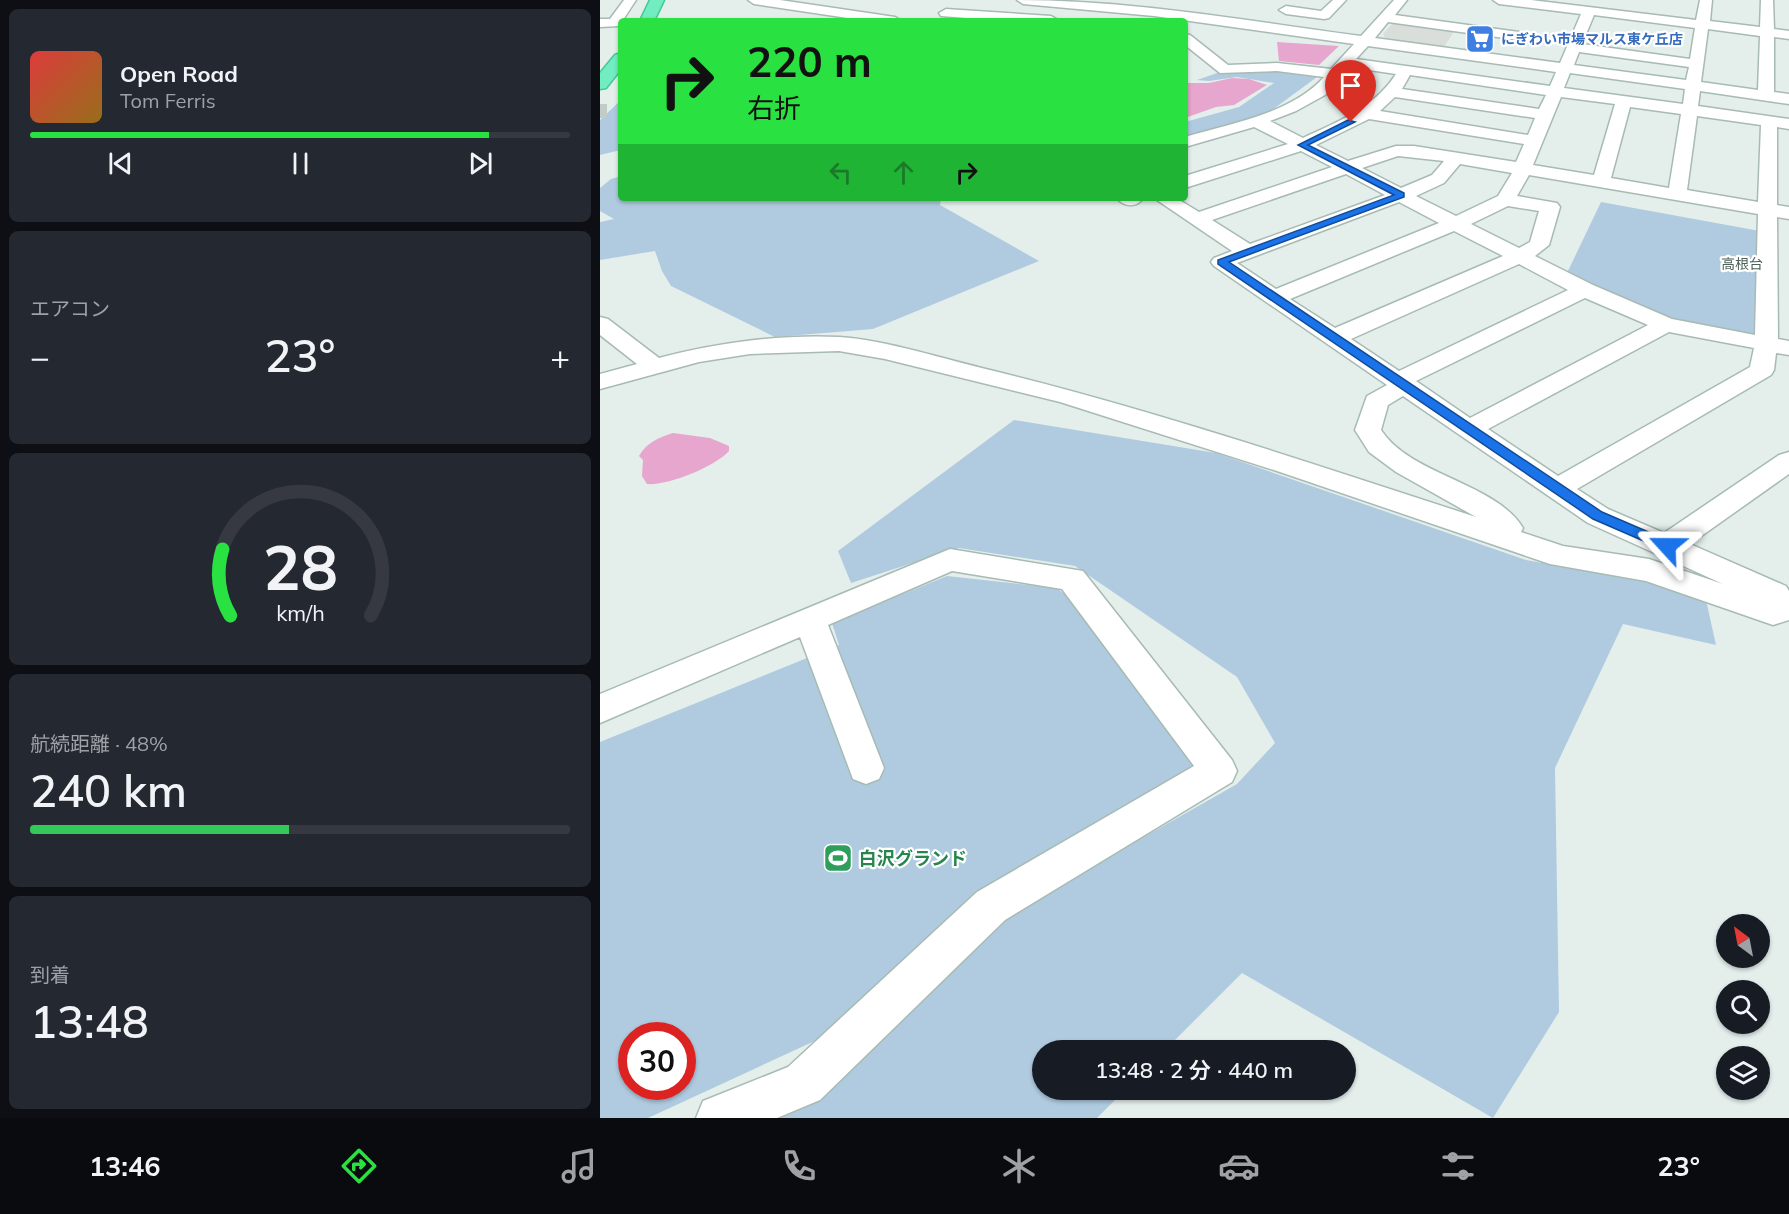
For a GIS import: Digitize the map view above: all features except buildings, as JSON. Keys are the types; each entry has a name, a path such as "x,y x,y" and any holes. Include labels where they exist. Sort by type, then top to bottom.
{"highway":[{"path":"648,18 657,0"},
{"path":"663,18 671,0"},
{"path":"600,84 618,62"},
{"path":"600,101 618,81"}],"street":[{"path":"600,23 614,23 630,0"},
{"path":"754,0 869,18 894,6"},
{"path":"963,0 946,13 1027,18"},
{"path":"1023,0 1154,12 1176,18"},
{"path":"1154,12 1172,0"},
{"path":"1276,9 1324,15 1338,0"},
{"path":"1499,0 1589,11 1643,22 1702,24 1789,35"},
{"path":"1677,195 1706,0"},
{"path":"1766,95 1772,74 1767,32 1767,0"},
{"path":"1643,22 1649,2"},
{"path":"1188,141 1256,121 1290,108 1319,92 1385,18 1402,3"},
{"path":"1506,61 1535,4"},
{"path":"1275,297 1484,213 1505,200 1515,186 1589,11"},
{"path":"1385,18 1519,36"},
{"path":"1190,22 1364,41 1789,99"},
{"path":"1188,40 1225,70 1277,67 1334,74"},
{"path":"1574,47 1635,50 1697,64"},
{"path":"1346,62 1779,123 1768,209 1778,346 1762,369 1557,488"},
{"path":"1188,181 1302,145 1367,114 1392,92 1406,70"},
{"path":"1392,92 1545,115"},
{"path":"1601,182 1624,101"},
{"path":"1367,114 1534,141"},
{"path":"1256,121 1585,290 1666,325 1778,346"},
{"path":"1197,219 1349,169 1396,151 1414,151 1789,213"},
{"path":"1456,158 1438,179 1221,262 1598,516 1789,600"},
{"path":"1335,337 1520,256 1539,245 1551,212 1550,207 1505,200"},
{"path":"1168,201 1247,251"},
{"path":"1505,537 1508,528 1483,508 1406,466 1378,446 1368,430 1374,416 1376,400 1403,383 1585,290"},
{"path":"600,324 654,366"},
{"path":"1470,428 1666,325"},
{"path":"600,382 697,355 775,345 839,344 885,352 1070,397 1287,465 1561,556 1649,570 1773,613 1789,608"},
{"path":"1667,546 1789,460"},
{"path":"600,709 950,560 1072,579 1219,771 991,906 804,1084 720,1118"},
{"path":"810,619 866,768"}],"shaded area":[{"path":"1393,23 1455,30 1444,47 1385,38 1383,34"},
{"path":"1277,42 1339,46 1319,65 1279,61"},
{"path":"1280,63 1326,67 1317,77 1264,116 1188,137 1188,121 1239,107 1274,83 1237,77 1209,81 1197,80 1220,72"},
{"path":"1232,78 1249,79 1267,85 1234,105 1216,107 1188,117 1188,83 1209,83"},
{"path":"618,103 618,151 600,155 600,120"},
{"path":"618,177 618,201 941,201 940,205 1039,261 873,329 775,337 671,286 662,271 655,251 600,260 600,222 614,219 600,211 600,188 611,179"},
{"path":"1601,202 1771,233 1768,338 1691,323 1643,310 1567,273"},
{"path":"1014,420 1216,453 1526,560 1668,585 1706,600 1716,645 1623,624 1555,768 1559,1012 1493,1118 1242,973 1175,1040 1032,1040 1032,1100 1115,1100 1097,1118 774,1118 996,921 1237,784 1275,743 1237,677 1075,566 959,548 851,583 838,551"},
{"path":"673,433 710,438 729,446 729,451 714,463 691,474 667,482 647,484 642,476 643,460 639,456 653,441"},
{"name":"白沢グランド","path":"947,576 1056,588 1115,628 1224,774 926,942 845,1027 696,1096 696,1022 618,1022 618,1100 687,1100 648,1118 600,1118 600,742 839,645 832,623"}],"tunnel":[{"path":"600,111 607,111"}],"place":[{"name":"にぎわい市場マルス東ケ丘店","path":"1480,39"},
{"name":"白沢グランド","path":"838,858"}],"district":[{"name":"高根台","path":"1742,264"}],"route":[{"path":"1351,122 1302,145 1401,195 1221,262 1598,516 1667,546"}]}
